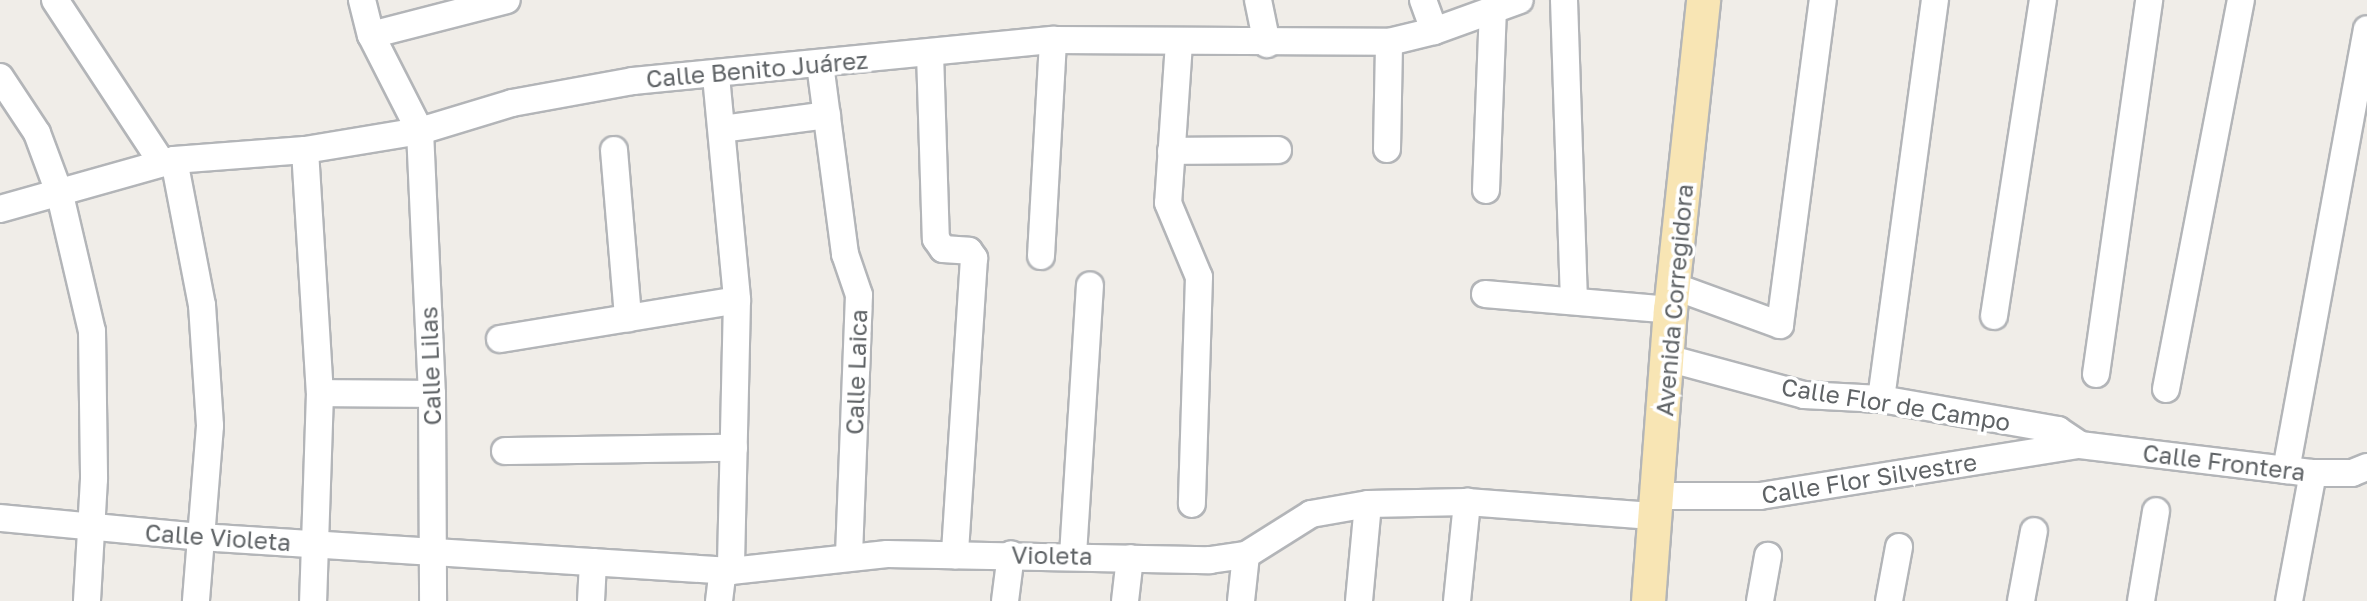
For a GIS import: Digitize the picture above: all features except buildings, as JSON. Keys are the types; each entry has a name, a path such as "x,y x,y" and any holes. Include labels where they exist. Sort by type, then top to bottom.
{"main road":[{"name":"Avenida Corregidora","path":"1648,601 1672,298 1703,0"}],"street":[{"path":"55,0 168,161 202,305 210,426 196,601"},
{"path":"362,0 371,35 420,131"},
{"path":"371,35 507,0"},
{"path":"1258,0 1267,44"},
{"path":"1423,0 1434,32"},
{"name":"Calle Benito Juárez","path":"0,209 60,195 168,161 305,150 420,131 512,103 634,81 716,76 1053,40 1267,44 1389,42 1434,32 1520,0"},
{"path":"1564,0 1574,301"},
{"path":"1485,294 1574,301 1672,298 1780,325 1823,0"},
{"path":"1881,399 1935,0"},
{"path":"1994,316 2043,0"},
{"path":"2096,374 2149,0"},
{"path":"2166,389 2241,0"},
{"path":"1486,190 1493,11"},
{"path":"2286,470 2367,29"},
{"path":"1041,256 1053,40"},
{"path":"1387,149 1389,42"},
{"path":"1179,43 1169,213 1193,256 1199,277 1192,504"},
{"path":"930,53 939,247 969,251 974,258 955,555"},
{"name":"Calle Laica","path":"820,64 845,254 859,295 849,557"},
{"path":"716,76 737,300 734,448 727,570 719,601"},
{"path":"0,77 37,134 60,195 92,331 91,527 87,601"},
{"path":"722,129 827,115"},
{"name":"Calle Lilas","path":"420,131 432,394 436,552 433,601"},
{"path":"305,150 320,393 313,601"},
{"path":"614,150 628,318"},
{"path":"1171,151 1278,150"},
{"path":"1073,555 1090,286"},
{"path":"500,339 737,300"},
{"name":"Calle Flor de Campo","path":"1667,358 1804,396 1881,399 2058,430 2080,446"},
{"path":"320,393 432,394"},
{"name":"Calle Frontera","path":"2080,446 2313,473 2351,473 2367,467"},
{"name":"Calle Flor Silvestre","path":"1657,506 1760,496 2080,446"},
{"path":"505,451 734,448"},
{"path":"2289,601 2313,473"},
{"path":"1457,601 1467,502"},
{"name":"Violeta","path":"436,552 727,570 849,557 955,555 1073,555 1210,561 1246,555 1311,514 1368,504 1467,502 1657,506"},
{"path":"1359,601 1368,504"},
{"path":"2141,601 2156,511"},
{"name":"Calle Violeta","path":"0,518 200,537 436,552"},
{"path":"2021,601 2034,531"},
{"path":"1889,601 1899,548"},
{"path":"1005,601 1011,554"},
{"path":"1241,601 1246,555"},
{"path":"1760,601 1768,556"},
{"path":"1125,601 1130,558"},
{"path":"591,601 593,562"}]}
